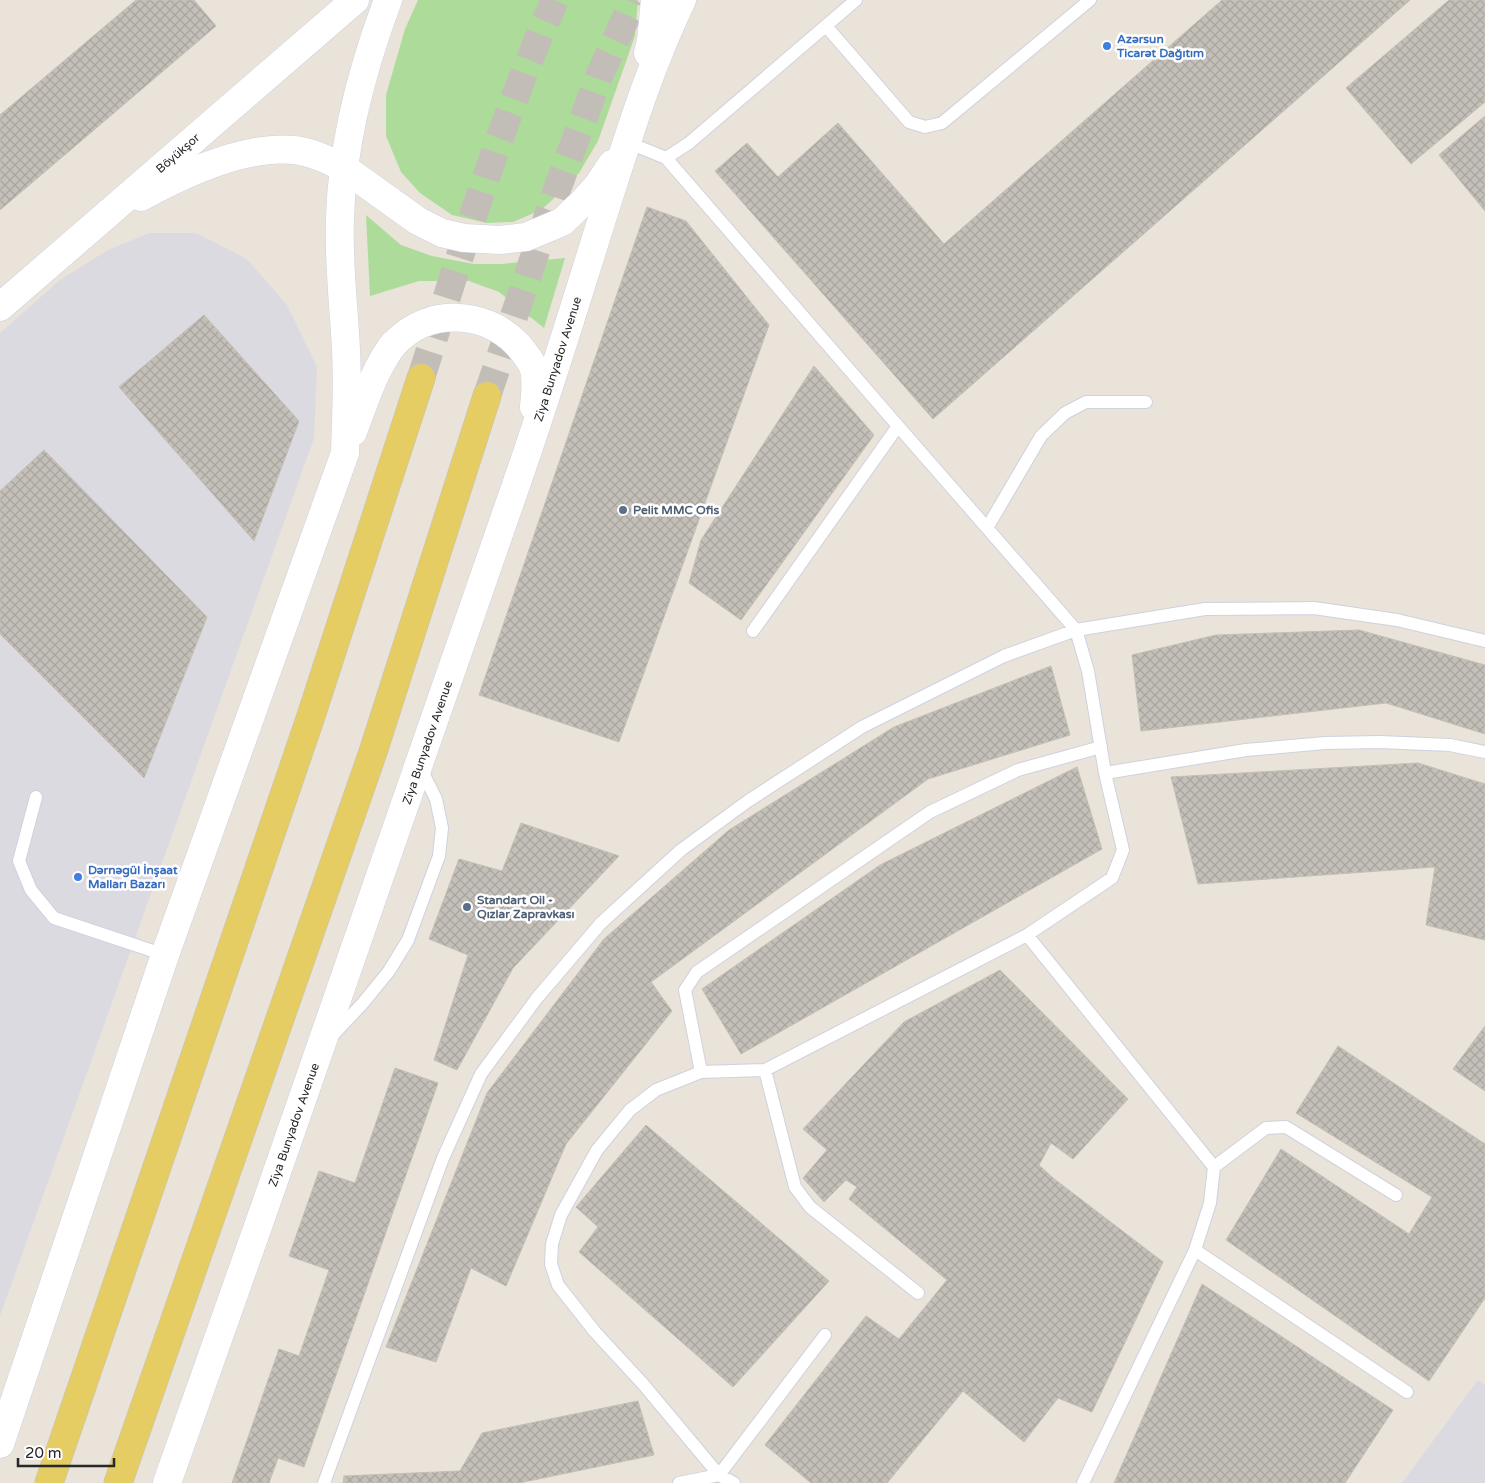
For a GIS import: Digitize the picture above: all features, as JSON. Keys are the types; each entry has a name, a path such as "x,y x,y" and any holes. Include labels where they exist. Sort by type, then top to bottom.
{"main road":[{"name":"Böyükşor","path":"0,307 98,220 355,0"},
{"path":"345,453 347,386 340,218 344,168 365,68 388,0"},
{"path":"98,220 161,186 205,167 241,155 293,150 320,156 344,168 418,221 442,233 464,238 500,240 526,237 562,222 598,185 627,142 651,41 654,0"},
{"name":"Ziya Bunyadov Avenue","path":"167,1483 420,767 526,456 627,142 662,44 682,0"},
{"path":"0,1444 165,955 345,453 377,370 394,343 414,328 437,319 466,317 484,322 508,334 524,351 534,368 536,392 526,456"},
{"path":"49,1483 310,719 421,378"},
{"path":"118,1483 373,752 487,396"}],"lane":[{"path":"666,158 689,143 856,0"},
{"path":"826,26 910,122 925,127 942,123 1090,0"},
{"path":"627,142 666,158 1076,630 1088,671 1105,773 1123,850 1112,878 1027,935 765,1070 701,1072 656,1090 630,1110 597,1150 561,1215 552,1244 551,1264 558,1285 589,1325 643,1384 719,1475 734,1483"},
{"path":"986,528 1041,436 1065,413 1086,402 1146,402"},
{"path":"753,631 898,426"},
{"path":"324,1483 443,1158 481,1074 537,998 601,923 681,850 748,801 862,727 1004,656 1076,630 1205,609 1314,608 1397,620 1485,641"},
{"path":"1105,773 1246,750 1325,744 1380,742 1450,745 1485,752"},
{"path":"701,1072 685,990 697,972 930,812 1018,770 1101,747"},
{"path":"323,1046 363,1003 389,971 408,940 439,856 442,828 436,799 420,767"},
{"path":"36,797 19,861 31,890 54,918 165,955"},
{"path":"1027,935 1214,1167 1210,1203 1195,1250 1082,1483"},
{"path":"765,1070 796,1187 810,1207 918,1293"},
{"path":"1214,1167 1266,1128 1286,1127 1396,1194"},
{"path":"1195,1250 1407,1392"},
{"path":"679,1483 719,1475 824,1335"}],"shaded area":[{"name":"Dərnəgül İnşaat Malları Bazarı","path":"149,233 196,233 247,259 287,305 317,367 314,438 0,1316 0,333 60,280 108,250"},
{"path":"1478,1380 1485,1385 1485,1483 1402,1483"}],"green space":[{"path":"418,0 638,0 635,36 598,141 579,173 541,210 513,222 487,223 452,215 420,193 401,172 386,136 386,95 405,29"},
{"path":"366,215 401,245 432,256 474,264 501,264 565,258 544,328 499,292 469,281 419,281 370,296"}],"building":[{"path":"136,0 194,0 216,26 0,210 0,115"},
{"path":"1222,0 1410,0 933,419 715,171 747,143 778,177 838,123 944,244"},
{"path":"1449,0 1485,0 1485,102 1411,164 1346,88"},
{"path":"1485,116 1485,211 1439,155"},
{"name":"Pelit MMC Ofis","path":"647,207 686,221 769,325 619,742 479,695"},
{"path":"204,315 299,421 254,541 119,387"},
{"path":"814,366 874,435 741,620 689,583 701,540"},
{"path":"44,450 207,617 144,778 0,634 0,491"},
{"path":"1359,630 1485,665 1485,734 1386,703 1141,731 1132,655 1216,635"},
{"path":"1051,666 1070,735 928,779 651,982 672,1011 566,1144 506,1286 471,1268 436,1362 386,1347 487,1093 604,939 729,830 894,727"},
{"path":"1418,763 1485,784 1485,940 1426,925 1435,867 1198,884 1171,777"},
{"path":"1077,767 1102,849 741,1054 702,989 880,865"},
{"path":"521,823 619,856 513,968 457,1070 434,1060 468,955 429,939 459,859 502,871"},
{"path":"1000,970 1128,1099 1073,1159 1051,1143 1039,1165 1053,1178 1163,1262 1092,1412 1058,1398 1024,1442 963,1391 887,1483 811,1483 765,1445 866,1316 899,1339 947,1280 849,1199 857,1187 846,1180 824,1202 803,1178 827,1150 803,1129 904,1022"},
{"path":"1485,1026 1485,1091 1453,1069"},
{"path":"1338,1046 1485,1144 1485,1298 1429,1381 1226,1240 1281,1149 1409,1234 1432,1197 1296,1113"},
{"path":"395,1068 438,1083 304,1467 278,1458 269,1483 232,1483 279,1349 299,1356 329,1270 289,1256 319,1171 355,1183"},
{"path":"646,1125 829,1281 733,1387 579,1252 598,1227 576,1207"},
{"path":"1202,1284 1393,1410 1345,1483 1114,1483"},
{"path":"638,1401 654,1455 519,1483 343,1483 344,1476 460,1471 482,1433"}],"tunnel":[{"path":"421,378 499,140 555,0"},
{"path":"487,396 556,192 600,74 634,0"}],"place":[{"name":"Azərsun Ticarət Dağıtım","path":"1107,46"},
{"name":"Pelit MMC Ofis","path":"623,510"},
{"name":"Dərnəgül İnşaat Malları Bazarı","path":"78,877"},
{"name":"Standart Oil - Qızlar Zapravkası","path":"467,907"}]}
